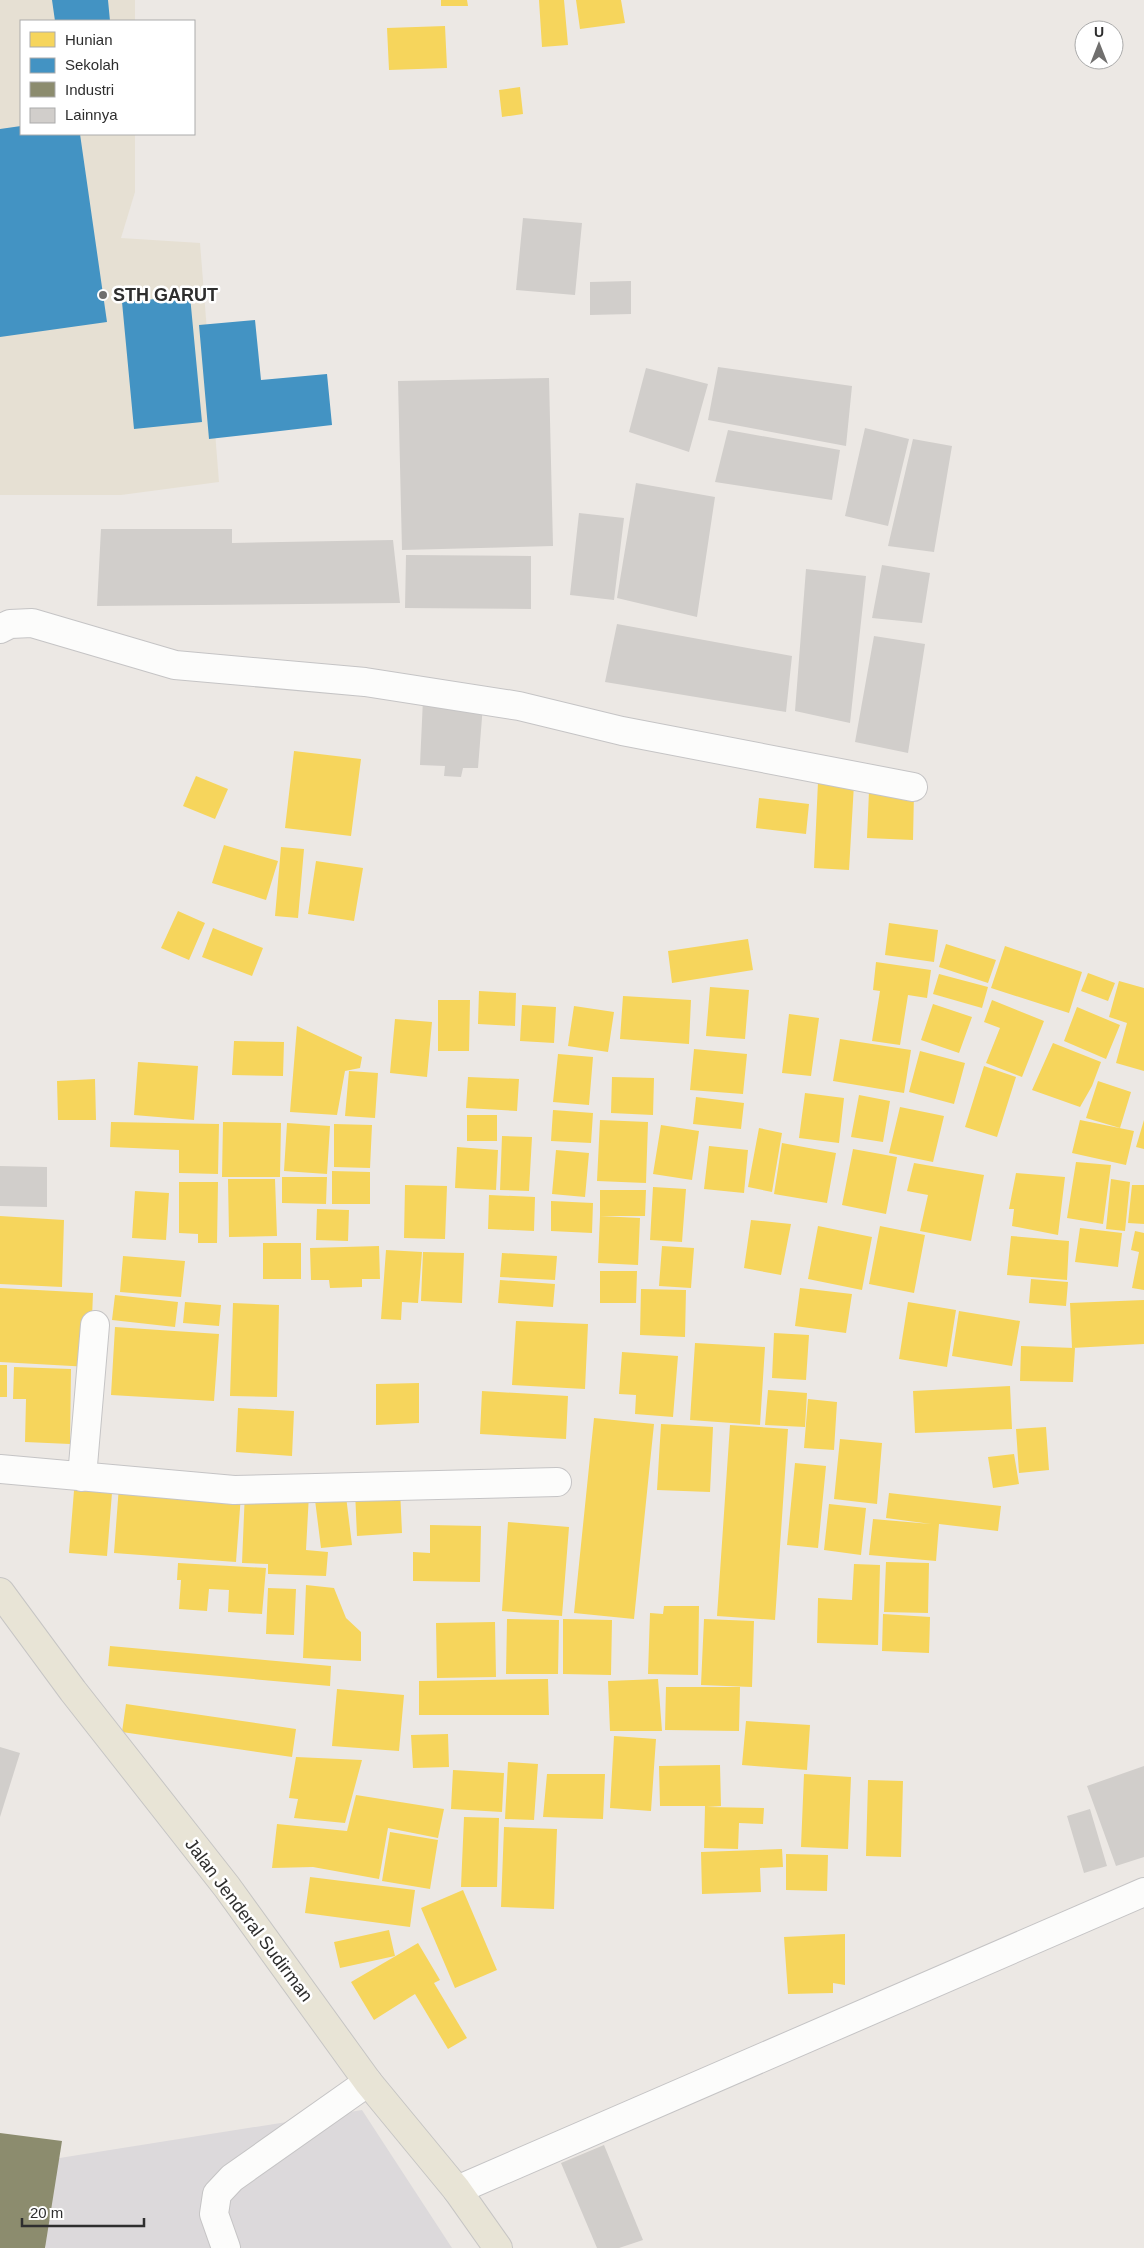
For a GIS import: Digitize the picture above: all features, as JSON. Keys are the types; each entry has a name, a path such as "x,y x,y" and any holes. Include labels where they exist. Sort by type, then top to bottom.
{"main road":[{"name":"Jalan Jenderal Sudirman","path":"0,1592 73,1691 227,1887 368,2082 457,2190 498,2248"}],"street":[{"path":"1,624 32,623 175,665 365,682 519,706 622,731 913,787"},
{"path":"82,1477 95,1325"},
{"path":"0,1469 234,1490 557,1482"},
{"path":"457,2190 1144,1892"},
{"path":"226,2248 214,2214 217,2194 232,2178 368,2082"}],"shaded area":[{"name":"STH GARUT","path":"0,0 135,0 135,20 20,20 20,135 135,135 135,192 121,238 200,243 219,482 121,495 0,495"},
{"path":"362,2110 452,2248 46,2248 38,2218 47,2160"}],"building: Hunian":[{"path":"441,0 467,0 468,6 441,6"},
{"path":"539,0 564,0 568,45 542,47"},
{"path":"576,0 621,0 625,23 580,29"},
{"path":"445,26 447,68 389,70 387,28"},
{"path":"520,87 523,114 502,117 499,90"},
{"path":"294,751 361,759 351,836 285,828"},
{"path":"196,776 228,789 215,819 183,806"},
{"path":"818,782 854,784 849,870 814,868"},
{"path":"869,791 914,792 913,840 867,838"},
{"path":"759,798 809,804 806,834 756,828"},
{"path":"224,845 278,861 266,900 212,883"},
{"path":"281,847 304,849 298,918 275,916"},
{"path":"316,861 363,868 354,921 308,914"},
{"path":"178,911 205,923 189,960 161,948"},
{"path":"889,923 938,930 934,962 885,955"},
{"path":"213,928 263,948 252,976 202,957"},
{"path":"748,939 753,970 672,983 668,951"},
{"path":"946,944 996,960 988,983 939,967"},
{"path":"1005,946 1082,972 1069,1013 991,988"},
{"path":"876,962 931,970 927,998 908,995 900,1045 872,1041 880,991 873,990"},
{"path":"1088,973 1115,983 1108,1001 1081,991"},
{"path":"939,974 988,987 982,1008 933,994"},
{"path":"1119,981 1144,988 1144,1071 1116,1063 1127,1023 1109,1017"},
{"path":"710,987 749,990 745,1039 706,1036"},
{"path":"479,991 516,993 515,1026 478,1024"},
{"path":"623,996 691,1000 689,1044 620,1039"},
{"path":"438,1000 470,1000 469,1051 438,1051"},
{"path":"992,1000 1044,1021 1022,1077 986,1063 1000,1028 984,1022"},
{"path":"933,1004 972,1017 959,1053 921,1040"},
{"path":"522,1005 556,1007 554,1043 520,1041"},
{"path":"574,1006 614,1012 608,1052 568,1046"},
{"path":"1077,1007 1120,1025 1106,1059 1064,1041"},
{"path":"789,1014 819,1018 811,1076 782,1073"},
{"path":"395,1019 432,1022 427,1077 390,1073"},
{"path":"297,1026 362,1057 360,1068 345,1071 337,1115 290,1112"},
{"path":"840,1039 911,1050 904,1093 833,1081"},
{"path":"234,1041 284,1042 283,1076 232,1075"},
{"path":"1053,1043 1101,1062 1092,1086 1080,1107 1032,1090"},
{"path":"694,1049 747,1054 743,1094 690,1090"},
{"path":"920,1051 965,1063 954,1104 909,1092"},
{"path":"558,1054 593,1057 589,1105 553,1102"},
{"path":"138,1062 198,1066 194,1120 134,1115"},
{"path":"984,1066 1016,1077 997,1137 965,1127"},
{"path":"349,1071 378,1073 375,1118 345,1116"},
{"path":"468,1077 519,1079 517,1111 466,1108"},
{"path":"612,1077 654,1078 653,1115 611,1113"},
{"path":"95,1079 96,1120 58,1120 57,1081"},
{"path":"1098,1081 1131,1092 1120,1128 1086,1118"},
{"path":"805,1093 844,1098 839,1143 799,1138"},
{"path":"859,1095 890,1101 883,1142 851,1137"},
{"path":"696,1097 744,1103 741,1129 693,1124"},
{"path":"900,1107 944,1116 933,1162 889,1153"},
{"path":"553,1110 593,1113 591,1143 551,1141"},
{"path":"467,1115 497,1115 497,1141 467,1141"},
{"path":"600,1120 648,1122 646,1183 597,1181"},
{"path":"1080,1120 1134,1131 1126,1165 1072,1153"},
{"path":"1144,1120 1144,1149 1136,1147"},
{"path":"111,1122 219,1124 218,1174 179,1173 179,1150 110,1147"},
{"path":"223,1122 281,1123 280,1177 222,1177"},
{"path":"287,1123 330,1126 327,1174 284,1171"},
{"path":"334,1124 372,1125 370,1168 334,1167"},
{"path":"661,1125 699,1131 692,1180 653,1174"},
{"path":"759,1128 782,1133 772,1192 748,1187"},
{"path":"502,1136 532,1137 529,1191 500,1190"},
{"path":"782,1143 836,1153 827,1203 774,1194"},
{"path":"709,1146 748,1150 744,1193 704,1189"},
{"path":"457,1147 498,1150 496,1190 455,1188"},
{"path":"853,1149 897,1157 886,1214 842,1205"},
{"path":"556,1150 589,1153 585,1197 552,1194"},
{"path":"1076,1162 1111,1165 1103,1224 1067,1218"},
{"path":"914,1163 984,1175 971,1241 920,1231 928,1195 907,1191"},
{"path":"332,1171 370,1172 370,1204 332,1204"},
{"path":"1016,1173 1065,1177 1058,1235 1012,1226 1014,1209 1009,1209"},
{"path":"282,1177 327,1177 326,1204 282,1203"},
{"path":"228,1179 275,1179 277,1236 229,1237"},
{"path":"1111,1179 1130,1182 1125,1231 1106,1229"},
{"path":"179,1182 218,1182 217,1243 198,1243 198,1234 179,1233"},
{"path":"405,1185 447,1186 445,1239 404,1238"},
{"path":"1132,1185 1144,1185 1144,1224 1128,1223"},
{"path":"653,1187 686,1189 682,1242 650,1240"},
{"path":"600,1190 646,1190 645,1216 600,1216"},
{"path":"135,1191 169,1193 166,1240 132,1238"},
{"path":"489,1195 535,1197 534,1231 488,1229"},
{"path":"551,1201 593,1203 592,1233 551,1231"},
{"path":"317,1209 349,1210 348,1241 316,1240"},
{"path":"0,1216 64,1220 62,1287 0,1284"},
{"path":"600,1216 640,1218 638,1265 598,1263"},
{"path":"751,1220 791,1224 781,1275 744,1268"},
{"path":"818,1226 872,1237 862,1290 808,1279"},
{"path":"880,1226 925,1235 914,1293 869,1284"},
{"path":"1080,1228 1122,1233 1118,1267 1075,1262"},
{"path":"1135,1231 1144,1233 1144,1290 1132,1288 1139,1252 1131,1250"},
{"path":"1011,1236 1069,1241 1067,1280 1007,1275"},
{"path":"263,1243 301,1243 301,1279 263,1279"},
{"path":"379,1246 380,1279 362,1279 362,1287 330,1288 329,1280 311,1280 310,1248"},
{"path":"662,1246 694,1248 691,1288 659,1286"},
{"path":"386,1250 422,1252 418,1303 402,1302 401,1320 381,1319"},
{"path":"423,1252 464,1253 462,1303 421,1301"},
{"path":"502,1253 557,1256 555,1280 500,1277"},
{"path":"123,1256 185,1261 181,1297 120,1292"},
{"path":"600,1271 637,1271 636,1303 600,1303"},
{"path":"1031,1279 1068,1282 1066,1306 1029,1303"},
{"path":"500,1280 555,1284 553,1307 498,1303"},
{"path":"0,1288 93,1293 90,1367 0,1362"},
{"path":"800,1288 852,1294 846,1333 795,1326"},
{"path":"641,1289 686,1290 685,1337 640,1335"},
{"path":"115,1295 178,1302 175,1327 112,1320"},
{"path":"1144,1300 1144,1344 1072,1348 1070,1303"},
{"path":"185,1302 221,1305 219,1326 183,1323"},
{"path":"908,1302 956,1310 947,1367 899,1359"},
{"path":"233,1303 279,1305 277,1397 230,1396"},
{"path":"959,1311 1020,1321 1012,1366 952,1356"},
{"path":"516,1321 588,1324 585,1389 512,1385"},
{"path":"115,1327 219,1334 214,1401 111,1395"},
{"path":"774,1333 809,1335 806,1380 772,1378"},
{"path":"695,1343 765,1347 760,1425 690,1420"},
{"path":"1021,1346 1075,1348 1073,1382 1020,1381"},
{"path":"622,1352 678,1356 673,1417 635,1414 636,1395 619,1394"},
{"path":"0,1365 7,1365 7,1397 0,1397"},
{"path":"14,1367 71,1369 70,1444 25,1442 26,1399 13,1399"},
{"path":"419,1383 419,1423 376,1425 376,1384"},
{"path":"1010,1386 1012,1429 915,1433 913,1391"},
{"path":"768,1390 807,1393 805,1427 765,1425"},
{"path":"482,1391 568,1396 566,1439 480,1434"},
{"path":"808,1399 837,1402 834,1450 804,1448"},
{"path":"238,1408 294,1411 292,1456 236,1452"},
{"path":"594,1418 654,1424 634,1619 574,1613"},
{"path":"661,1424 713,1427 710,1492 657,1490"},
{"path":"730,1425 788,1429 775,1620 717,1616"},
{"path":"1046,1427 1049,1470 1019,1473 1016,1429"},
{"path":"840,1439 882,1443 877,1504 834,1499"},
{"path":"1014,1454 1019,1484 993,1488 988,1457"},
{"path":"795,1463 826,1466 818,1548 787,1545"},
{"path":"75,1478 113,1480 107,1556 69,1553"},
{"path":"119,1486 241,1495 236,1562 114,1553"},
{"path":"345,1488 352,1545 321,1548 314,1492"},
{"path":"400,1489 402,1533 357,1536 355,1491"},
{"path":"245,1491 309,1494 306,1550 328,1552 326,1576 268,1574 268,1564 242,1563"},
{"path":"889,1493 1001,1506 998,1531 939,1524 936,1561 869,1555 873,1519 931,1524 886,1518"},
{"path":"829,1504 866,1508 861,1555 824,1550"},
{"path":"508,1522 569,1527 562,1616 502,1611"},
{"path":"430,1525 481,1526 480,1582 413,1581 413,1552 430,1553"},
{"path":"886,1562 929,1563 928,1613 884,1612"},
{"path":"178,1563 266,1568 262,1614 228,1612 229,1590 209,1589 207,1611 179,1609 181,1580 177,1580"},
{"path":"854,1564 880,1565 878,1645 817,1643 818,1598 852,1600"},
{"path":"306,1585 334,1588 346,1618 361,1632 361,1661 303,1658"},
{"path":"268,1588 296,1589 294,1635 266,1634"},
{"path":"664,1606 699,1606 698,1675 648,1674 650,1613 663,1614"},
{"path":"883,1614 930,1617 929,1653 882,1651"},
{"path":"507,1619 559,1620 558,1674 506,1674"},
{"path":"563,1619 612,1620 611,1675 563,1674"},
{"path":"704,1619 754,1621 752,1687 701,1685"},
{"path":"495,1622 496,1677 437,1678 436,1623"},
{"path":"110,1646 331,1666 330,1686 108,1666"},
{"path":"548,1679 549,1715 419,1715 419,1681"},
{"path":"658,1679 662,1731 610,1731 608,1681"},
{"path":"666,1687 740,1687 739,1731 665,1730"},
{"path":"337,1689 404,1695 399,1751 332,1746"},
{"path":"126,1704 296,1729 292,1757 122,1732"},
{"path":"746,1721 810,1725 807,1770 742,1765"},
{"path":"448,1734 449,1767 413,1768 411,1735"},
{"path":"614,1736 656,1739 651,1811 610,1808"},
{"path":"296,1757 362,1760 345,1823 294,1818 298,1799 289,1798"},
{"path":"508,1762 538,1764 534,1820 505,1819"},
{"path":"720,1765 721,1806 707,1807 764,1808 763,1824 739,1823 738,1849 704,1848 705,1806 660,1806 659,1766"},
{"path":"453,1770 504,1773 502,1812 451,1809"},
{"path":"547,1774 605,1774 603,1819 543,1817"},
{"path":"804,1774 851,1777 848,1849 801,1847"},
{"path":"868,1780 903,1781 901,1857 866,1856"},
{"path":"356,1795 444,1809 438,1838 388,1828 379,1879 313,1867 272,1868 277,1824 347,1831"},
{"path":"464,1817 499,1818 497,1887 461,1887"},
{"path":"504,1827 557,1829 554,1909 501,1907"},
{"path":"390,1832 438,1840 430,1889 382,1881"},
{"path":"782,1849 783,1867 760,1868 761,1892 702,1894 701,1852"},
{"path":"786,1854 828,1855 827,1891 786,1890"},
{"path":"310,1877 415,1890 410,1927 305,1913"},
{"path":"463,1890 497,1970 455,1988 421,1908"},
{"path":"389,1930 395,1956 340,1968 334,1942"},
{"path":"845,1934 845,1985 833,1983 833,1993 788,1994 784,1937"},
{"path":"418,1943 440,1980 434,1983 467,2038 448,2049 415,1994 374,2020 351,1982"}],"building: Sekolah":[{"path":"52,0 108,0 110,20 55,20"},
{"path":"20,126 20,135 80,135 107,322 0,337 0,129"},
{"path":"190,296 202,422 134,429 122,302"},
{"path":"255,320 261,380 327,374 332,425 209,439 199,325"}],"building: Industri":[{"path":"0,2133 62,2141 45,2248 0,2248"}],"building: Lainnya":[{"path":"523,218 582,223 575,295 516,290"},
{"path":"631,281 631,314 590,315 590,282"},
{"path":"718,367 852,386 846,446 708,420"},
{"path":"646,368 708,384 689,452 629,432"},
{"path":"549,378 553,546 402,550 398,381"},
{"path":"865,428 909,439 888,526 845,516"},
{"path":"728,430 840,450 832,500 715,482"},
{"path":"913,439 952,446 934,552 888,546"},
{"path":"636,483 715,497 697,617 617,598"},
{"path":"579,513 624,518 614,600 570,595"},
{"path":"101,529 232,529 232,543 393,540 400,603 97,606"},
{"path":"406,555 531,556 531,609 405,608"},
{"path":"882,565 930,573 922,623 872,618"},
{"path":"806,569 866,576 850,723 795,711"},
{"path":"617,624 792,656 786,712 605,682"},
{"path":"874,636 925,644 908,753 855,742"},
{"path":"423,699 483,705 478,768 463,768 461,777 444,776 445,766 420,765"},
{"path":"0,1166 47,1167 47,1207 0,1206"},
{"path":"0,1747 20,1753 0,1817"},
{"path":"1144,1766 1144,1857 1116,1866 1087,1786"},
{"path":"1090,1809 1107,1866 1084,1873 1067,1816"},
{"path":"604,2145 643,2240 619,2248 597,2248 561,2163"}],"place":[{"name":"STH GARUT","path":"103,295"}]}
